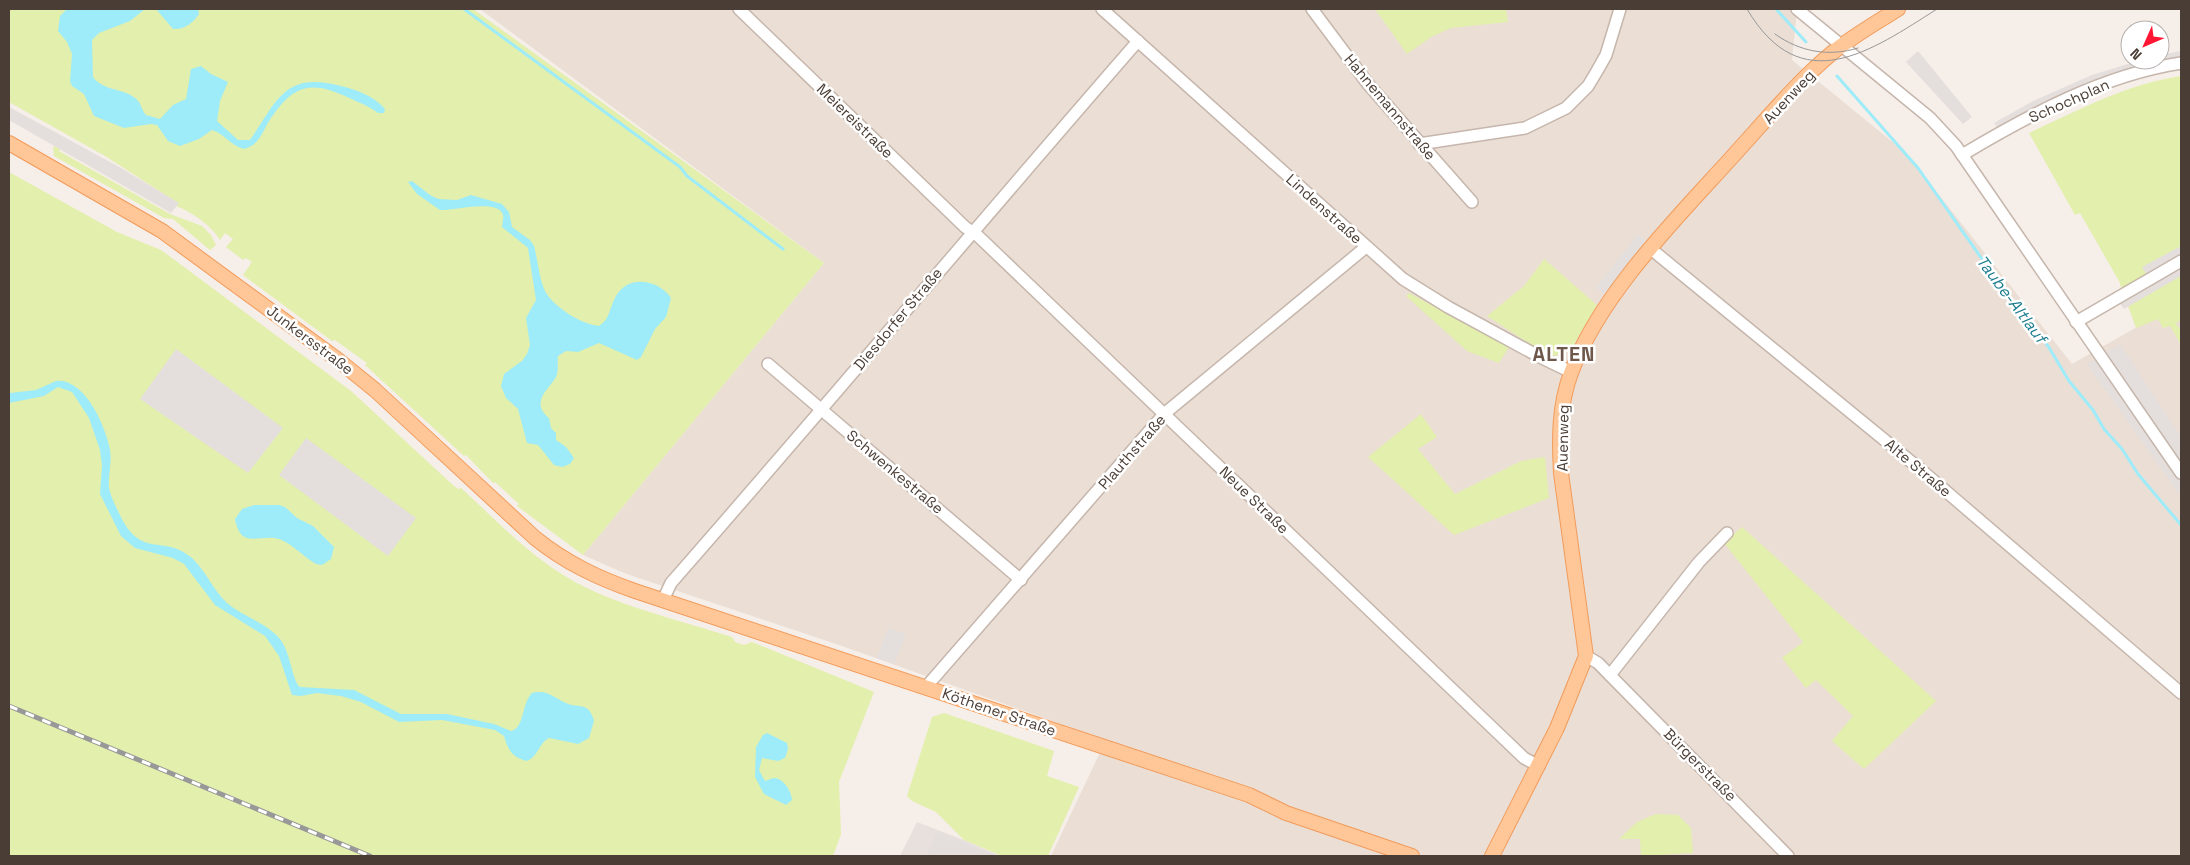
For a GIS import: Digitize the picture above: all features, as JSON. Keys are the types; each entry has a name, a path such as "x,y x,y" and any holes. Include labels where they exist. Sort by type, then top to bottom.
{"main road":[{"name":"Auenweg","path":"1492,856 1539,766 1579,678 1586,656 1561,473 1562,405 1572,372 1592,328 1651,249 1800,83 1841,46 1898,9"},
{"name":"Junkersstraße","path":"9,143 162,231 315,343 375,390 535,538 553,553 585,572"},
{"name":"Köthener Straße","path":"585,572 663,600 1249,795 1286,813 1412,856"}],"street":[{"name":"Meiereistraße","path":"739,9 972,232"},
{"name":"Lindenstraße","path":"1102,9 1403,279 1421,292 1540,358 1572,372"},
{"name":"Hahnemannstraße","path":"1312,9 1368,84 1472,202"},
{"path":"1419,144 1525,128 1566,108 1588,86 1598,71 1606,55 1620,9"},
{"path":"1797,9 1930,118 1962,155 2181,473"},
{"name":"Diesdorfer Straße","path":"663,600 670,584 822,410 972,232 1138,41"},
{"name":"Schochplan","path":"1962,155 2061,102 2120,79 2181,63"},
{"name":"Neue Straße","path":"972,232 1524,758 1539,766"},
{"name":"Plauthstraße","path":"926,687 1164,414 1366,247"},
{"name":"Alte Straße","path":"1651,249 1920,469 2181,692"},
{"path":"2076,322 2181,261"},
{"name":"Schwenkestraße","path":"768,364 1021,580"},
{"path":"1610,676 1699,562 1727,533"},
{"name":"Bürgerstraße","path":"1586,656 1598,663 1788,856"}],"shaded area":[{"path":"480,9 1797,9 1792,60 1906,153 2072,364 2181,302 2181,856 1051,856 1106,740 842,646 624,573 583,555 824,263"},
{"path":"1918,51 1972,117 1963,124 1906,62"},
{"path":"2181,51 2181,58 2170,62 2170,53"},
{"path":"2120,66 2120,70 2151,70 1999,130 1994,123 2033,101 2092,75"},
{"path":"9,107 121,168 179,203 171,213 9,120"},
{"path":"1638,234 1647,243 1606,294 1596,288"},
{"path":"2181,246 2181,276 2124,309 2116,298 2149,279 2142,267"},
{"path":"2120,344 2181,437 2181,497 2087,364"},
{"path":"176,349 283,428 248,473 140,399"},
{"path":"306,438 416,518 388,556 279,475"},
{"path":"888,628 906,634 894,664 877,658"},
{"path":"917,822 964,840 1000,856 900,856"},
{"path":"937,831 997,856 926,856"}],"green space":[{"path":"9,9 473,9 824,263 583,555 517,506 519,504 495,482 493,483 466,455 464,456 365,365 367,363 335,340 332,341 243,275 252,262 246,258 243,260 226,247 233,239 225,233 220,240 212,229 201,220 176,206 178,203 105,156 9,102"},
{"path":"1375,9 1506,9 1508,22 1451,28 1431,37 1407,54"},
{"path":"2181,76 2181,320 2176,323 2181,331 2181,345 2170,326 2163,328 2158,319 2136,328 2119,281 2080,213 2075,215 2029,133 2122,91"},
{"path":"55,146 60,149 59,151 170,214 202,226 211,235 216,245 210,250 173,219 164,218 54,156 53,147"},
{"path":"9,172 117,232 161,250 351,391 454,486 458,489 461,488 538,558 568,578 626,604 732,637 735,642 744,645 752,642 874,692 839,782 841,834 833,856 9,856"},
{"path":"1544,259 1597,305 1570,351 1550,357 1487,316 1524,286"},
{"path":"1409,293 1509,347 1499,363 1467,351 1406,296"},
{"path":"1421,414 1437,437 1418,449 1455,494 1521,461 1545,457 1549,498 1454,535 1368,457"},
{"path":"1742,527 1936,701 1864,769 1832,741 1853,716 1816,680 1806,688 1782,658 1803,642 1724,543"},
{"path":"944,713 1054,751 1047,776 1079,787 1048,856 1002,856 964,840 936,812 912,801 907,796 932,717"},
{"path":"1656,814 1678,815 1691,828 1693,853 1641,856 1640,839 1619,839 1637,822"}],"water":[{"path":"67,9 145,9 130,21 99,33 92,40 93,77 102,85 125,92 135,98 146,115 160,119 173,105 186,99 191,69 201,66 211,74 228,82 220,101 217,121 238,140 250,140 276,101 285,92 307,82 322,82 359,92 381,104 385,109 384,113 378,113 334,91 312,87 294,93 286,100 277,109 257,142 244,149 212,130 199,139 180,146 168,141 157,125 151,124 124,128 94,116 84,94 72,86 70,81 72,54 67,42 58,31 60,16"},
{"path":"156,9 198,9 199,14 188,25 173,29"},
{"path":"412,181 438,199 457,200 471,195 502,204 509,212 512,227 530,240 534,246 541,281 545,291 561,309 577,319 599,326 606,320 616,296 628,284 636,282 644,282 659,287 671,298 666,317 655,329 641,357 637,360 599,343 578,352 566,351 558,356 557,375 543,396 541,406 543,412 549,418 551,428 556,433 556,440 566,447 574,458 570,464 562,467 554,465 538,445 527,443 518,409 506,398 501,386 504,374 522,361 530,345 526,318 536,300 528,248 502,227 503,215 500,210 484,206 440,210 417,194 408,182"},
{"path":"56,381 66,382 76,387 85,395 99,417 110,450 109,488 127,528 144,542 171,547 192,558 227,603 274,633 284,645 295,679 300,687 354,690 401,714 447,714 494,724 511,731 519,725 526,703 532,693 542,692 571,705 586,708 594,721 589,738 578,744 549,738 533,757 526,761 514,755 509,749 504,736 495,730 442,720 399,722 361,702 341,696 317,693 301,696 292,695 279,656 265,636 215,605 184,564 173,558 135,548 121,536 100,494 102,465 100,450 89,418 72,392 58,387 44,396 9,403 9,391 10,393 36,390"},
{"path":"254,505 279,505 285,507 297,518 313,526 334,547 331,559 322,565 316,564 279,539 252,539 242,535 235,519 242,509"},
{"path":"767,733 787,743 788,749 785,758 778,761 762,758 759,770 765,781 777,778 783,782 792,800 786,805 764,794 755,777 756,747 763,735"}],"waterway":[{"path":"464,9 680,167 687,176 783,249"},
{"name":"Taube-Altlauf","path":"1776,9 1806,42"},
{"name":"Taube-Altlauf","path":"1837,76 1918,168 2008,296 2048,346 2069,381 2093,410 2104,429 2122,449 2138,474 2181,525"}],"tram line":[{"path":"1747,9 1768,37 1790,54 1813,61 1838,59 1862,52 1887,40 1937,9"},
{"path":"1775,34 1794,45 1815,51 1836,52 1858,48"}],"railway":[{"path":"9,706 370,856"}],"district":[{"name":"ALTEN","path":"1564,354"}]}
